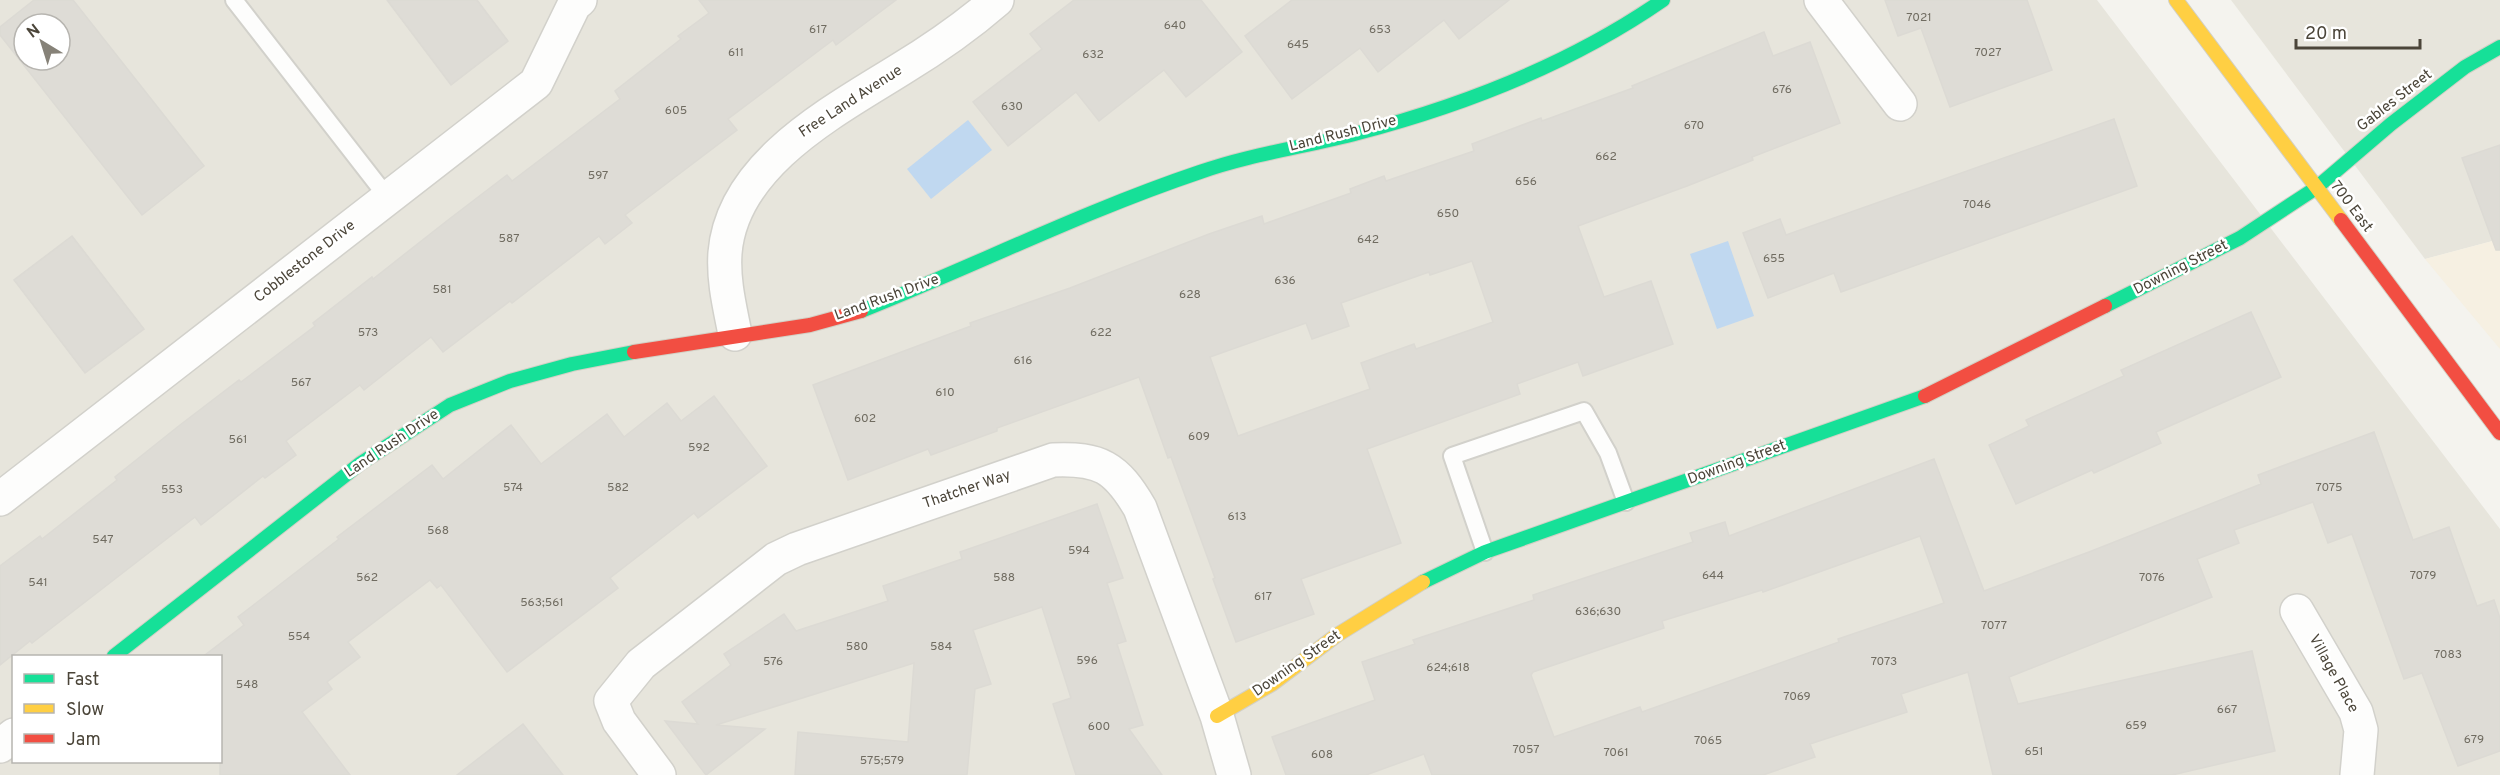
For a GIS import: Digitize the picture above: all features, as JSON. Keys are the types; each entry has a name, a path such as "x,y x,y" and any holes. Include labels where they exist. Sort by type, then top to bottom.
{"street":[{"name":"Cobblestone Drive","path":"0,499 536,83 574,5 580,0"},
{"name":"Free Land Avenue","path":"735,334 726,287 725,252 735,214 755,179 794,140 838,107 903,68 975,19 997,0"},
{"name":"Land Rush Drive","path":"117,655 362,463 404,433 450,405 510,381 572,364 735,334 810,325 861,311 956,273 1086,213 1201,171 1278,150 1358,133 1478,96 1573,54 1624,27 1663,0"},
{"path":"1821,0 1900,104"},
{"name":"700 East","path":"2176,0 2500,433"},
{"name":"Gables Street","path":"2316,188 2391,124 2465,67 2500,47"},
{"name":"Downing Street","path":"1217,716 1272,684 1337,635 1406,591 1485,552 1938,391 2240,238 2316,188"},
{"name":"Thatcher Way","path":"659,775 619,721 611,701 641,664 758,572 797,549 1053,460 1079,459 1105,466 1126,484 1140,508 1217,716"},
{"name":"Village Place","path":"2297,611 2356,712 2361,730 2357,775"},
{"path":"1217,716 1234,775"},
{"path":"0,746 12,737"}],"lane":[{"path":"234,0 388,198"},
{"path":"1485,552 1452,456 1584,411 1608,453 1626,502"}],"shaded area":[{"path":"0,0 2097,0 2500,529 2500,775 0,775"},
{"path":"2231,0 2500,0 2500,239 2425,259"},
{"path":"2500,239 2500,349 2425,259"}],"water":[{"path":"968,120 992,150 931,199 907,169"},
{"path":"1728,241 1754,316 1717,329 1690,254"}],"building":[{"path":"34,0 73,0 204,166 142,215 29,72 72,72 72,12 19,12"},
{"path":"387,0 477,0 508,41 451,85"},
{"path":"699,0 896,0 836,45 833,40 728,119 737,130 625,215 632,223 605,244 599,236 512,303 510,301 443,352 431,337 364,390 360,385 286,441 296,455 265,478 263,476 201,525 195,517 32,643 30,641 0,665 0,566 40,536 42,539 117,480 115,477 180,425 315,326 313,323 507,175 512,181 620,99 615,91 681,39 678,36 709,13"},
{"path":"1074,0 1201,0 1242,52 1186,97 1164,70 1099,121 1076,92 1008,146 973,102 1042,49 1030,34"},
{"path":"1292,0 1509,0 1459,39 1444,20 1378,72 1360,48 1292,99 1245,36"},
{"path":"1885,0 2027,0 2052,70 1950,107 1921,28 1898,36"},
{"path":"12,17 12,50 0,35 0,27"},
{"path":"1764,32 1773,56 1810,42 1840,123 1752,157 1753,160 1687,186 1578,226 1604,297 1651,281 1673,344 1583,376 1578,362 1517,384 1520,394 1367,449 1401,543 1301,579 1314,614 1236,642 1171,457 1168,458 1139,377 997,428 997,431 931,455 928,449 848,480 813,385 971,326 970,323 1070,288 1209,234 1262,216 1264,224 1351,193 1350,189 1384,176 1386,181 1474,151 1472,144 1541,118 1542,121 1633,88 1632,86","holes":["1472,261 1493,322 1416,349 1414,344 1361,363 1370,389 1238,436 1210,357 1306,323 1312,339 1349,326 1341,303 1429,272 1430,275"]},
{"path":"2114,119 2137,186 1841,292 1834,273 1768,298 1743,233 1780,219 1786,235"},
{"path":"2500,145 2500,250 2496,250 2462,158"},
{"path":"72,236 144,329 85,373 14,280"},
{"path":"2251,312 2281,377 2156,432 2161,443 2094,473 2092,470 2016,504 1989,445 2029,426 2026,420 2124,376 2121,370"},
{"path":"714,396 767,466 698,518 694,513 610,578 618,588 507,672 441,585 437,588 430,580 348,642 360,657 327,682 332,689 302,712 350,775 220,775 222,655 205,655 244,625 238,617 339,539 337,537 432,465 443,479 511,425 541,464 607,414 624,437 667,403 681,421"},
{"path":"2374,432 2413,540 2449,527 2477,606 2494,600 2500,618 2500,751 2458,766 2422,673 2404,679 2352,534 2328,543 2313,502 2234,530 2239,543 2197,559 2212,597 2009,677 2018,704 2252,651 2275,751 2172,775 1993,775 1968,672 1901,694 1907,712 1810,744 1815,757 1763,775 1432,775 1424,754 1366,775 1286,775 1272,737 1375,700 1362,662 1415,644 1413,640 1534,600 1533,595 1693,542 1690,533 1725,522 1729,536 1934,459 1984,591 2261,484 2258,475","holes":["1920,536 1944,603 1838,639 1839,642 1642,712 1640,707 1554,737 1531,675 1533,672 1664,628 1662,621 1762,590 1763,592"]},
{"path":"1097,504 1123,578 1107,583 1126,641 1117,644 1143,725 1129,729 1162,775 1076,775 1053,704 1071,698 1042,607 973,630 991,684 975,689 967,775 795,775 798,732 908,742 914,663 716,725 765,729 706,775 665,721 698,724 682,702 731,665 724,654 784,614 796,631 888,601 883,586 962,559 960,552"},
{"path":"523,724 563,775 457,775"}],"traffic: fast":[{"path":"861,311 1157,187 1239,160 1398,122 1517,80 1592,43 1663,0"},
{"path":"2105,306 2240,238 2316,188 2391,124 2465,67 2500,47"},
{"path":"115,655 361,463 450,405 510,381 572,364 634,352"},
{"path":"1423,582 1485,552 1925,396"}],"traffic: slow":[{"path":"2176,0 2341,220"},
{"path":"1217,716 1272,684 1337,635 1423,582"}],"traffic: jam":[{"path":"2341,220 2500,433"},
{"path":"1925,396 2105,306"},
{"path":"634,352 810,325 861,311"}]}
